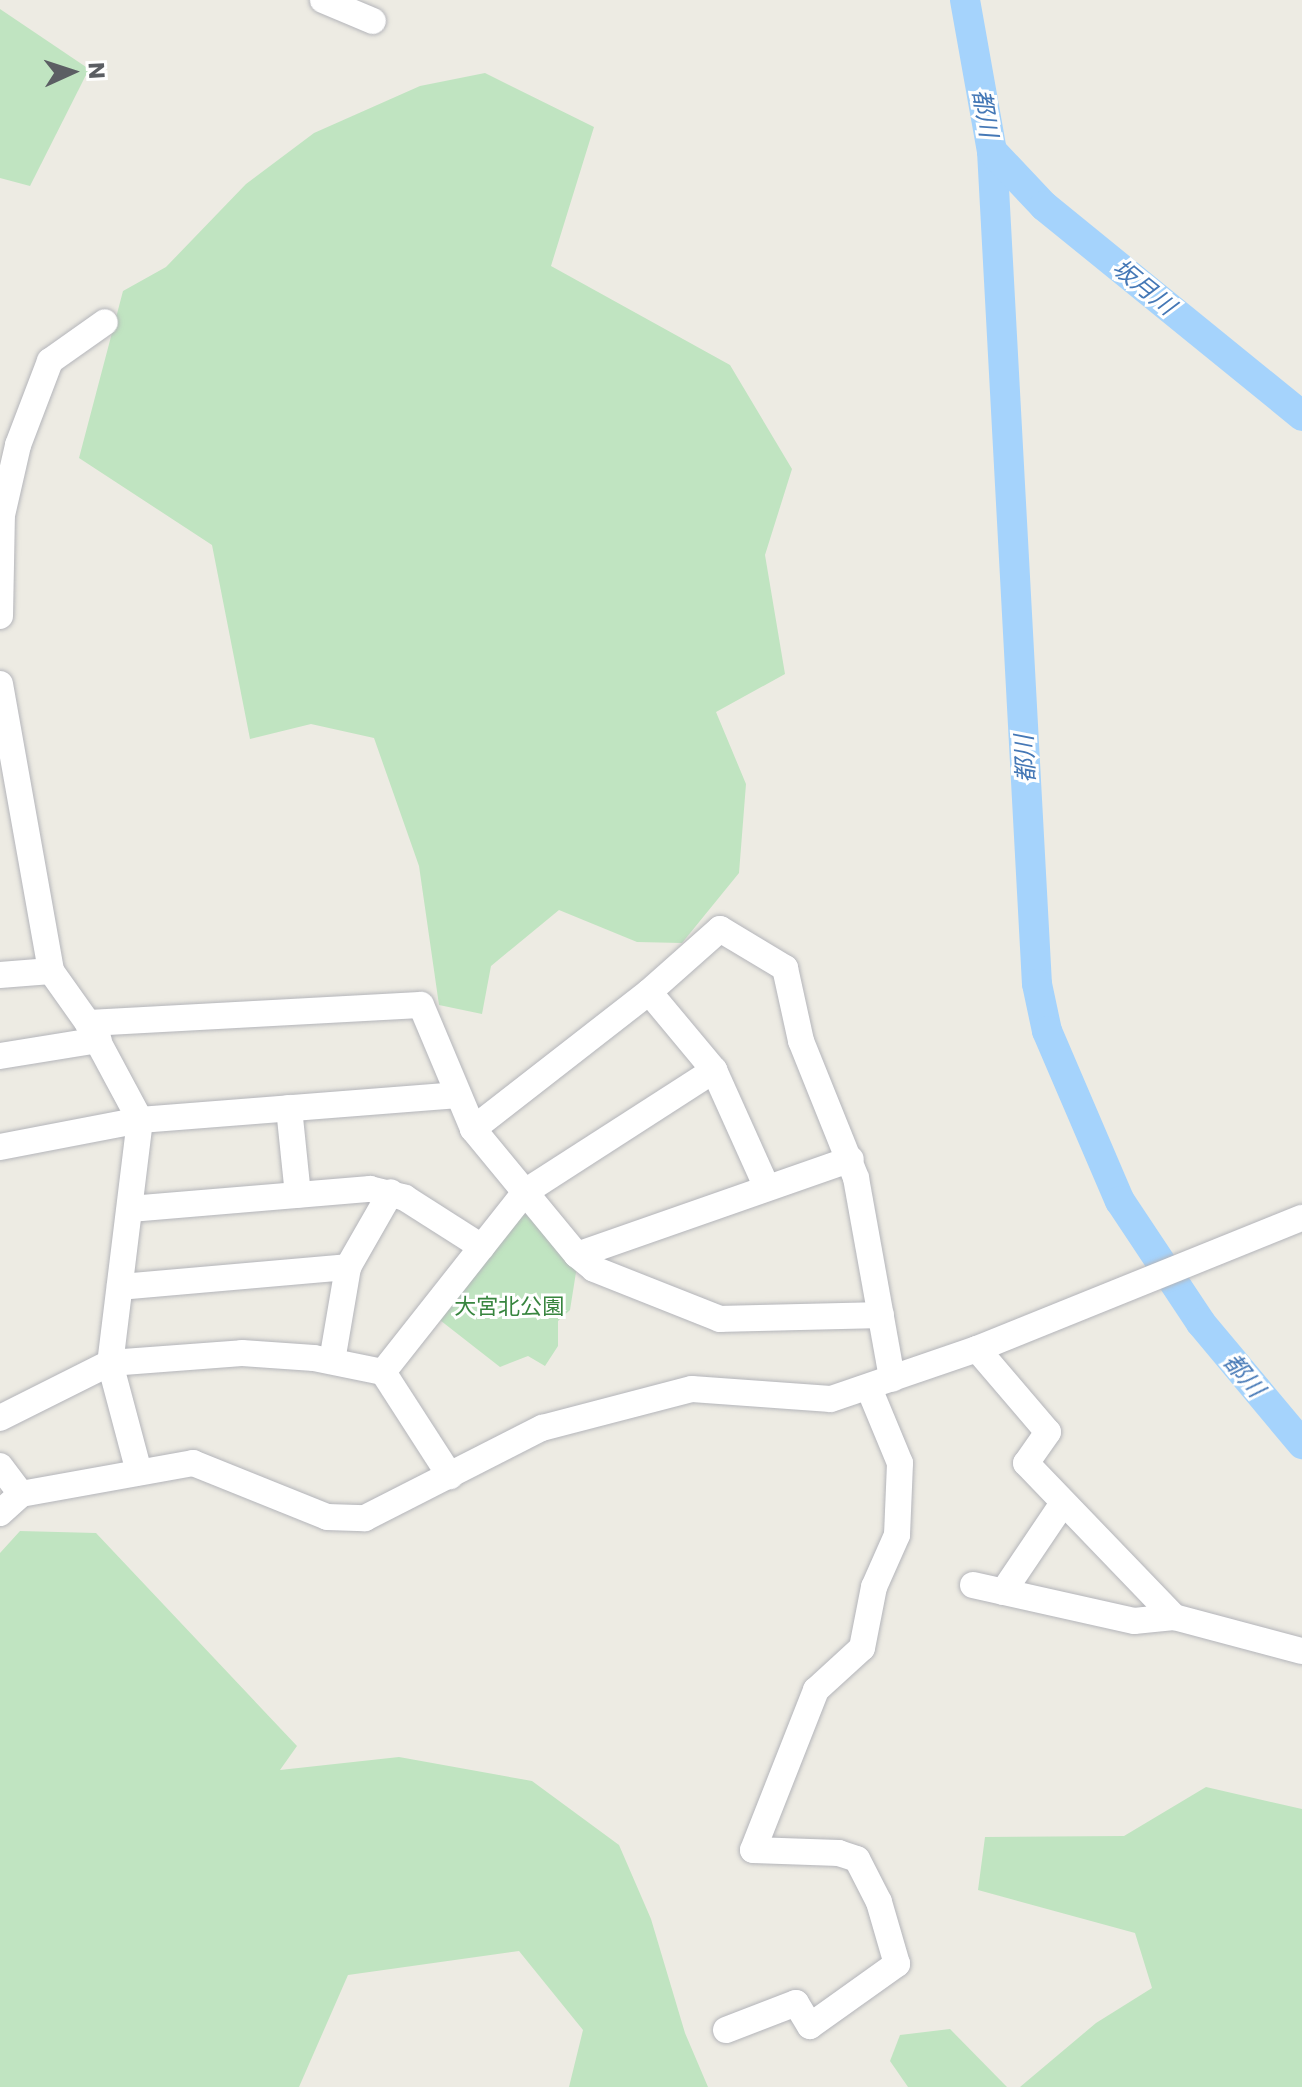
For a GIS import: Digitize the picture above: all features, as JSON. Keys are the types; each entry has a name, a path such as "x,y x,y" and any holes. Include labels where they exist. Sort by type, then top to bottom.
{"street":[{"path":"323,0 373,21"},
{"path":"0,616 2,515 18,445 50,361 105,322"},
{"path":"0,684 51,971 94,1032 140,1120 110,1363 139,1472"},
{"path":"473,1129 649,992 720,929 785,968 801,1041 851,1159 881,1315 881,1383 900,1463 897,1535 874,1587 862,1648 816,1690 753,1850 839,1853 857,1859 879,1902 897,1964 810,2026 796,2003 726,2030"},
{"path":"0,975 51,971"},
{"path":"649,992 714,1070 767,1188"},
{"path":"0,1056 94,1032 421,1005 455,1095 473,1129 577,1255 594,1269 720,1319 881,1315"},
{"path":"383,1372 525,1192 714,1070"},
{"path":"0,1147 140,1120 455,1095"},
{"path":"289,1108 298,1195"},
{"path":"577,1255 851,1159"},
{"path":"130,1209 298,1195 391,1192 482,1247"},
{"path":"332,1361 348,1267 391,1192"},
{"path":"0,1513 21,1494 193,1463 327,1517 351,1521 384,1513 509,1440 672,1393 722,1389 831,1399 977,1349 1203,1261 1302,1218"},
{"path":"120,1287 348,1267"},
{"path":"977,1349 1048,1432 1026,1463 1174,1617"},
{"path":"0,1418 110,1363 242,1353 332,1361 383,1372 450,1476"},
{"path":"0,1466 21,1494"},
{"path":"1003,1592 1063,1503"},
{"path":"973,1585 1134,1621 1174,1617 1302,1651"}],"green space":[{"path":"0,9 89,69 30,186 0,178"},
{"path":"485,73 594,127 551,266 730,365 792,469 765,555 785,674 716,712 746,784 739,873 682,943 637,942 559,910 491,966 482,1014 439,1005 419,866 374,738 311,724 250,739 212,545 79,458 123,291 166,267 246,184 314,133 420,86"},
{"name":"大宮北公園","path":"531,1214 577,1266 570,1310 558,1321 558,1346 545,1366 528,1356 500,1367 436,1317 515,1215"},
{"path":"20,1531 96,1533 297,1746 280,1770 399,1757 532,1781 619,1845 651,1919 685,2033 708,2087 569,2087 583,2030 519,1951 348,1975 299,2087 0,2087 0,1553"},
{"path":"1206,1787 1302,1809 1302,2087 1020,2087 1096,2023 1152,1988 1135,1933 978,1890 985,1837 1124,1836"},
{"path":"950,2029 1007,2087 908,2087 890,2061 900,2035"}],"waterway":[{"name":"都川","path":"965,0 992,151 1037,984 1047,1031 1120,1201 1201,1323 1302,1444"},
{"name":"坂月川","path":"992,151 1044,206 1302,416"}]}
